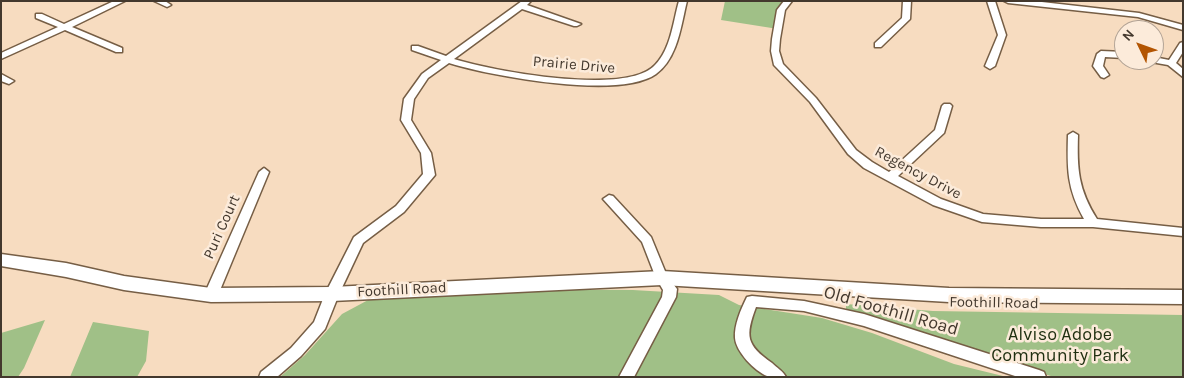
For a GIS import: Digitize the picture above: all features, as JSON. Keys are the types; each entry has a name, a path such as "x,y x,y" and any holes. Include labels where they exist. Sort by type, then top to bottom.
{"main road":[{"name":"Foothill Road","path":"1,260 66,270 124,283 210,295 332,294 662,278 740,281 806,288 949,295 1183,297"},
{"name":"Foothill Road","path":"806,288 853,296 907,300 1183,305"}],"street":[{"path":"1,56 121,1"},
{"path":"158,1 167,5"},
{"name":"Prairie Drive","path":"415,48 447,60 484,69 547,78 623,83 652,74 666,58 683,1"},
{"name":"Regency Drive","path":"788,1 781,10 776,39 775,51 779,65 813,100 852,152 890,177 936,202 982,218 1041,223 1093,223 1183,232"},
{"path":"878,45 906,20 907,1"},
{"path":"990,1 1002,35 990,66"},
{"path":"1008,1 1139,15 1183,28"},
{"path":"266,377 312,336 320,325 332,294 358,240 400,209 429,175 426,153 406,120 409,99 425,76 524,4 577,24"},
{"path":"39,16 119,50"},
{"path":"1171,63 1183,44"},
{"path":"1104,75 1098,66 1101,54 1114,55"},
{"path":"1164,62 1171,63 1183,74"},
{"path":"890,177 940,131 947,106"},
{"path":"1073,135 1072,180 1078,199 1093,223"},
{"name":"Puri Court","path":"210,295 264,172"},
{"path":"609,198 647,240 662,278 670,289 668,297 626,377"},
{"path":"740,281 752,301 742,323 741,341 749,355 779,377"},
{"name":"Old Foothill Road","path":"752,301 804,306 864,320 1039,377"}],"green space":[{"path":"725,1 790,1 782,12 778,29 721,20"},
{"path":"502,289 633,290 719,295 739,305 822,318 872,333 954,364 1007,377 280,377 305,355 342,314 370,299"},
{"name":"Alviso Adobe Community Park","path":"846,304 933,311 1183,315 1183,377 1054,377 846,312"},
{"path":"45,320 24,368 18,377 1,377 1,333"},
{"path":"93,322 149,331 146,361 137,377 70,377"}]}
